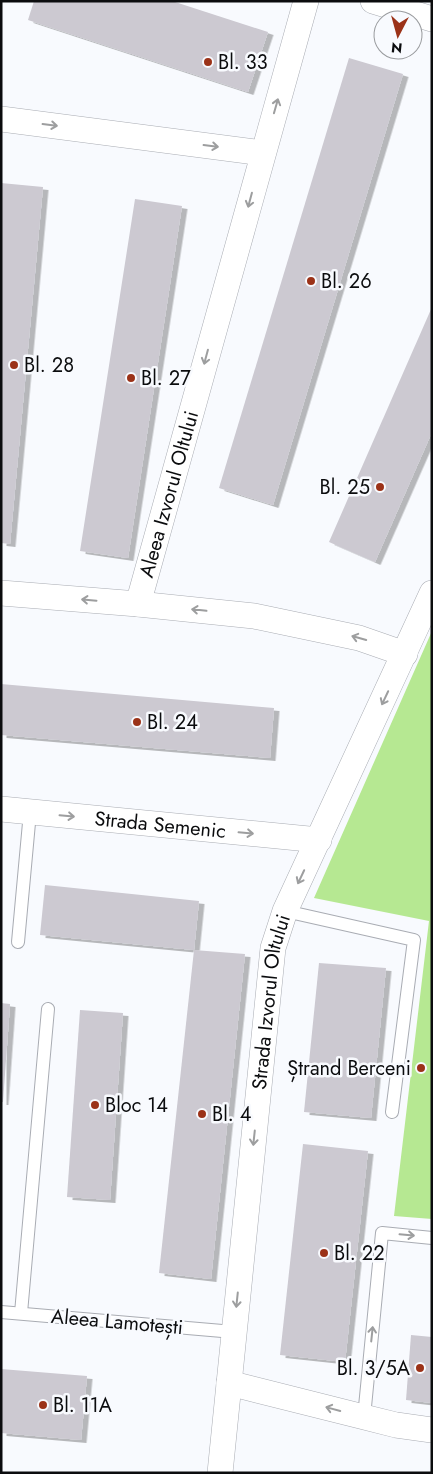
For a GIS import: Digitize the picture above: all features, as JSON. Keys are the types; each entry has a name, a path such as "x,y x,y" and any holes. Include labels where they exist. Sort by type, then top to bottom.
{"street":[{"name":"Aleea Izvorul Oltului","path":"138,604 306,1"},
{"path":"373,1 432,19"},
{"path":"1,119 263,153"},
{"name":"Aleea Izvorul Oltului","path":"1,593 254,616 359,638 405,654"},
{"name":"Strada Izvorul Oltului","path":"220,1473 273,948 285,910 432,593"},
{"name":"Strada Semenic","path":"1,810 319,840"},
{"path":"229,1383 364,1418 432,1430"}],"lane":[{"path":"18,942 30,812"},
{"path":"285,910 414,940 392,1112"},
{"path":"21,1313 48,1009"},
{"path":"364,1418 382,1233 432,1238"},
{"name":"Aleea Lamotești","path":"1,1312 234,1332"}],"green space":[{"name":"Ștrand Berceni","path":"432,631 432,1219 394,1216 429,921 314,898"}],"building":[{"name":"Bl. 33","path":"34,1 172,1 268,32 248,92 28,20"},
{"name":"Bl. 26","path":"349,58 403,74 273,505 219,488"},
{"name":"Bl. 28","path":"1,183 43,187 10,544 1,543"},
{"name":"Bl. 27","path":"135,199 182,206 128,558 80,551"},
{"name":"Bl. 25","path":"432,307 432,432 375,562 329,542"},
{"name":"Bl. 24","path":"1,684 274,708 270,758 1,735"},
{"path":"45,885 199,901 194,950 40,935"},
{"name":"Bl. 4","path":"194,950 245,954 211,1279 159,1273"},
{"path":"319,963 386,968 371,1118 304,1112"},
{"path":"1,1003 10,1004 3,1102 1,1102"},
{"name":"Bloc 14","path":"80,1010 123,1013 110,1200 67,1197"},
{"name":"Bl. 22","path":"303,1144 368,1151 345,1362 280,1355"},
{"name":"Bl. 3/5A","path":"411,1335 432,1337 432,1403 406,1400"},
{"name":"Bl. 11A","path":"1,1369 87,1376 81,1440 1,1433"}],"place":[{"name":"Bl. 33","path":"208,62"},
{"name":"Bl. 26","path":"311,281"},
{"name":"Bl. 28","path":"14,365"},
{"name":"Bl. 27","path":"131,378"},
{"name":"Bl. 25","path":"380,487"},
{"name":"Bl. 24","path":"137,722"},
{"name":"Ștrand Berceni","path":"421,1068"},
{"name":"Bloc 14","path":"95,1105"},
{"name":"Bl. 4","path":"202,1114"},
{"name":"Bl. 22","path":"324,1253"},
{"name":"Bl. 3/5A","path":"420,1368"},
{"name":"Bl. 11A","path":"43,1405"}]}
